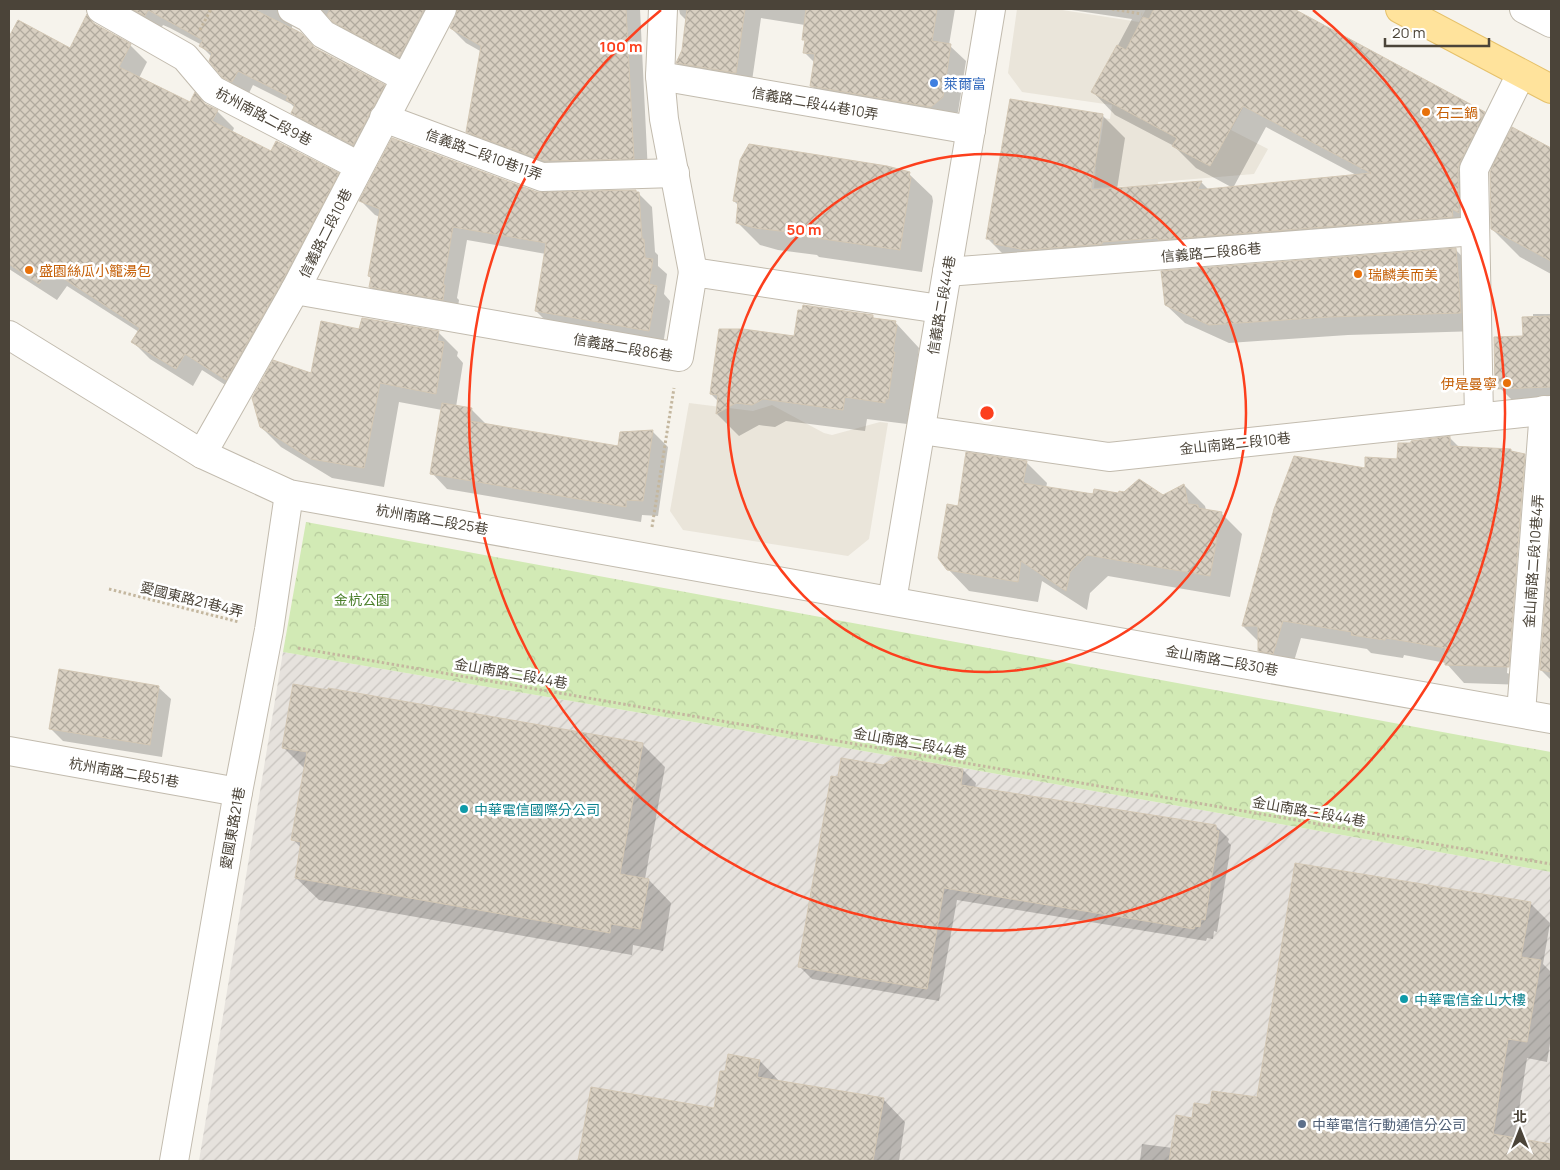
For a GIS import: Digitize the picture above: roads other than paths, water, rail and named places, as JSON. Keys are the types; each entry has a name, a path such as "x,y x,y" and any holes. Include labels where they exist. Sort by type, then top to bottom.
{"main road":[{"path":"1400,9 1551,89"}],"street":[{"name":"杭州南路二段9巷","path":"101,9 185,57 213,90 359,166"},
{"path":"292,9 308,18 323,34 405,78"},
{"name":"信義路二段10巷","path":"202,454 295,290 442,9"},
{"path":"663,9 660,76 664,119 676,173 693,272 940,309"},
{"name":"信義路二段44巷","path":"892,601 991,9"},
{"path":"1524,9 1551,23"},
{"path":"1479,417 1474,169 1521,74"},
{"name":"信義路二段44巷10弄","path":"660,76 971,130"},
{"name":"信義路二段10巷11弄","path":"384,118 542,177 676,173"},
{"name":"信義路二段86巷","path":"947,272 1475,231"},
{"name":"信義路二段86巷","path":"295,290 679,357 693,272"},
{"name":"杭州南路二段25巷","path":"9,335 202,454 289,494 892,601"},
{"name":"金山南路二段10巷","path":"921,430 1109,457 1548,410"},
{"name":"金山南路二段10巷4弄","path":"1521,713 1548,410"},
{"name":"愛國東路21巷","path":"174,1161 267,636 289,494"},
{"name":"金山南路二段30巷","path":"892,601 1551,718"},
{"name":"杭州南路二段51巷","path":"9,752 238,792"}],"place":[{"name":"萊爾富","path":"934,83"},
{"name":"石二鍋","path":"1426,112"},
{"name":"盛園絲瓜小籠湯包","path":"29,270"},
{"name":"瑞麟美而美","path":"1358,274"},
{"name":"伊是曼寧","path":"1507,383"},
{"name":"中華電信國際分公司","path":"464,809"},
{"name":"中華電信金山大樓","path":"1404,999"},
{"name":"中華電信行動通信分公司","path":"1302,1124"}],"park label":[{"name":"金杭公園","path":"362,599"}]}
